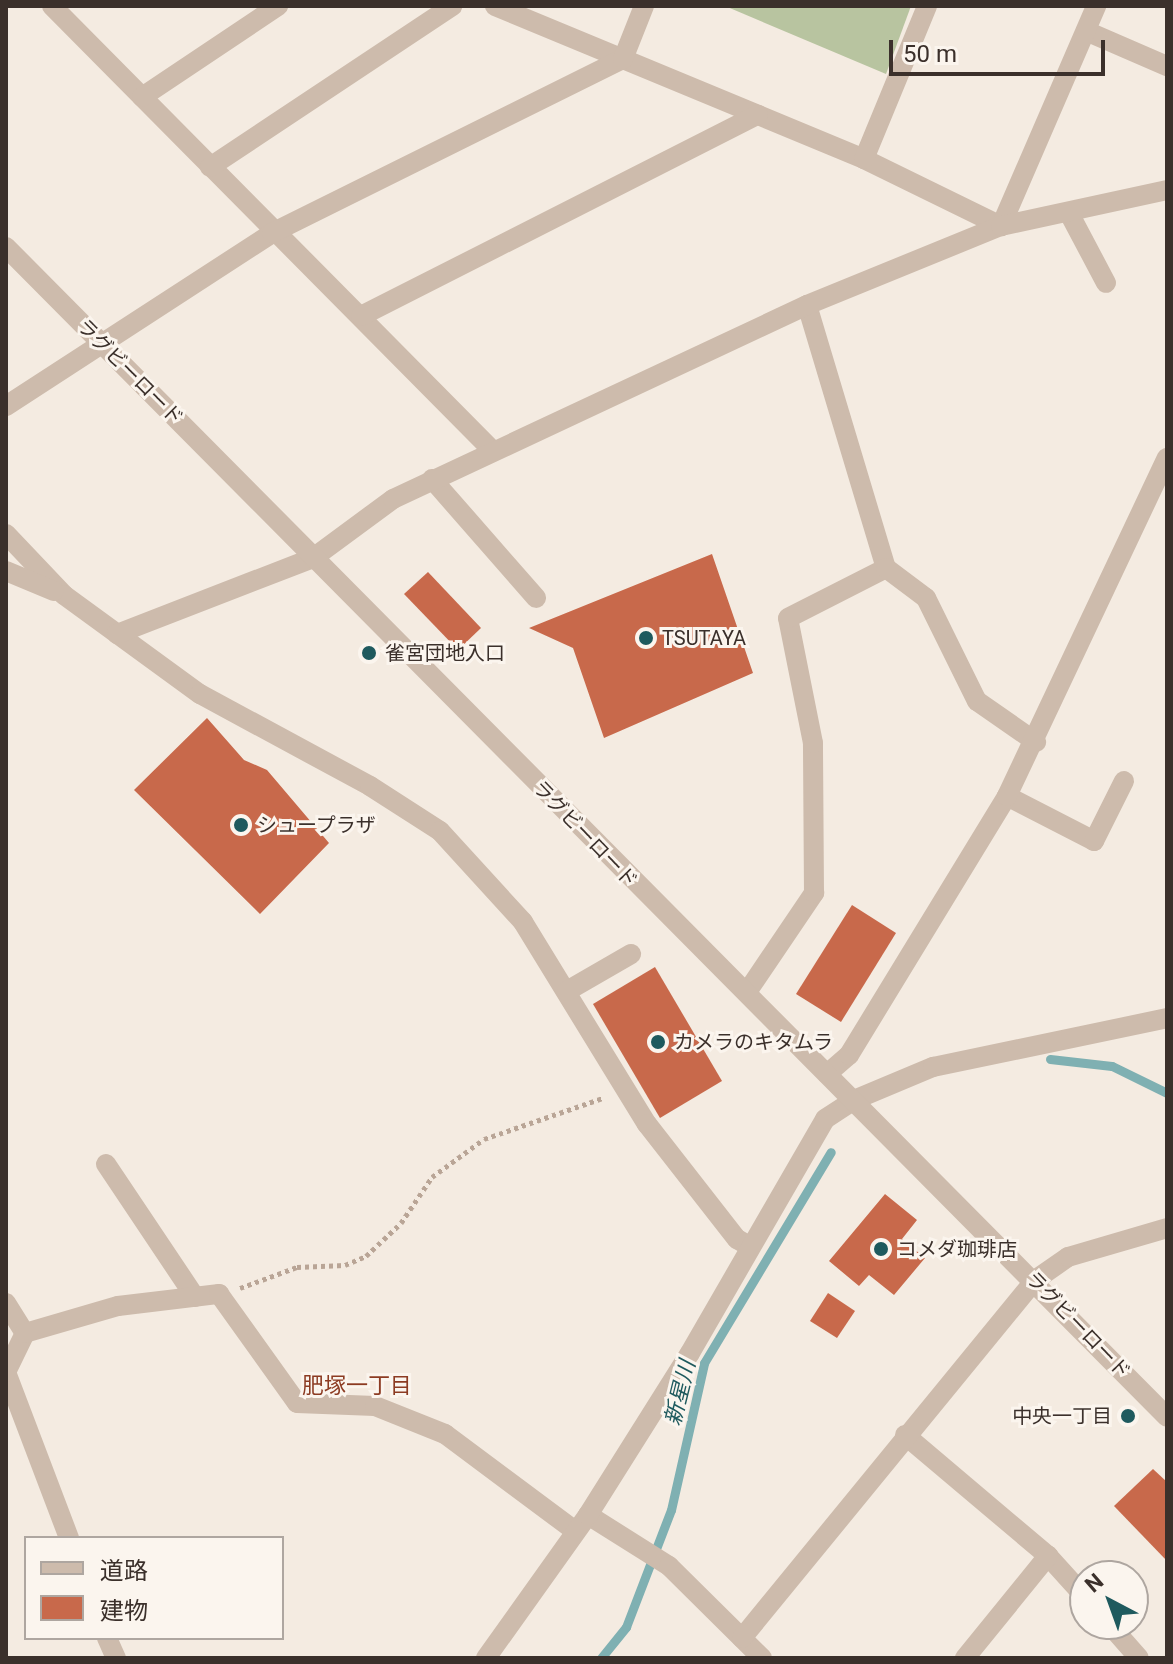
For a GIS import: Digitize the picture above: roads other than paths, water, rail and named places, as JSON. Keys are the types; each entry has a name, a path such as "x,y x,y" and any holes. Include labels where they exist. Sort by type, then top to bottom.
{"street":[{"path":"52,6 272,233 361,316 492,450"},
{"path":"142,97 278,6"},
{"path":"210,167 452,6"},
{"path":"495,6 864,159 1001,226"},
{"path":"6,406 272,233 623,59 644,6"},
{"path":"864,159 927,6"},
{"path":"1001,226 1096,6"},
{"path":"1086,31 1167,66"},
{"path":"361,316 758,115"},
{"path":"117,634 313,558 393,499 432,479 807,305 1001,226 1167,190"},
{"path":"1069,213 1106,283"},
{"name":"ラグビーロード","path":"6,247 661,912 747,992 1035,1280 1167,1417"},
{"path":"807,305 886,568 926,598 977,701 1036,742"},
{"path":"827,1074 849,1055 1007,796 1036,742 1167,458"},
{"path":"432,479 536,598"},
{"path":"6,534 64,595 200,694 357,778 440,831 523,922 628,1091 719,1216 749,1246"},
{"path":"747,992 814,893 813,743 788,618 886,568"},
{"path":"6,571 64,595"},
{"path":"1007,796 1094,841 1124,781"},
{"path":"567,991 631,954"},
{"path":"486,1658 582,1523 690,1353 825,1119 854,1100 933,1067 1167,1018"},
{"path":"106,1164 195,1297"},
{"path":"742,1638 905,1435 1035,1280 1068,1257 1167,1228"},
{"path":"68,1536 6,1372 25,1333 118,1306 221,1296 297,1403 375,1406 445,1434 582,1523 619,1534 669,1566 762,1658"},
{"path":"6,1303 25,1333"},
{"path":"905,1435 1048,1556 1069,1579"},
{"path":"967,1657 1048,1556"},
{"path":"1123,1640 1139,1658"}],"waterway":[{"name":"新星川","path":"1050,1059 1112,1066 1167,1093"},
{"name":"新星川","path":"601,1658 626,1627 671,1510 704,1363 831,1152"}],"place":[{"name":"TSUTAYA","path":"646,638"},
{"name":"雀宮団地入口","path":"369,653"},
{"name":"シュープラザ","path":"241,825"},
{"name":"カメラのキタムラ","path":"658,1042"},
{"name":"コメダ珈琲店","path":"881,1249"},
{"name":"中央一丁目","path":"1128,1416"}],"district":[{"name":"肥塚一丁目","path":"357,1386"}]}
